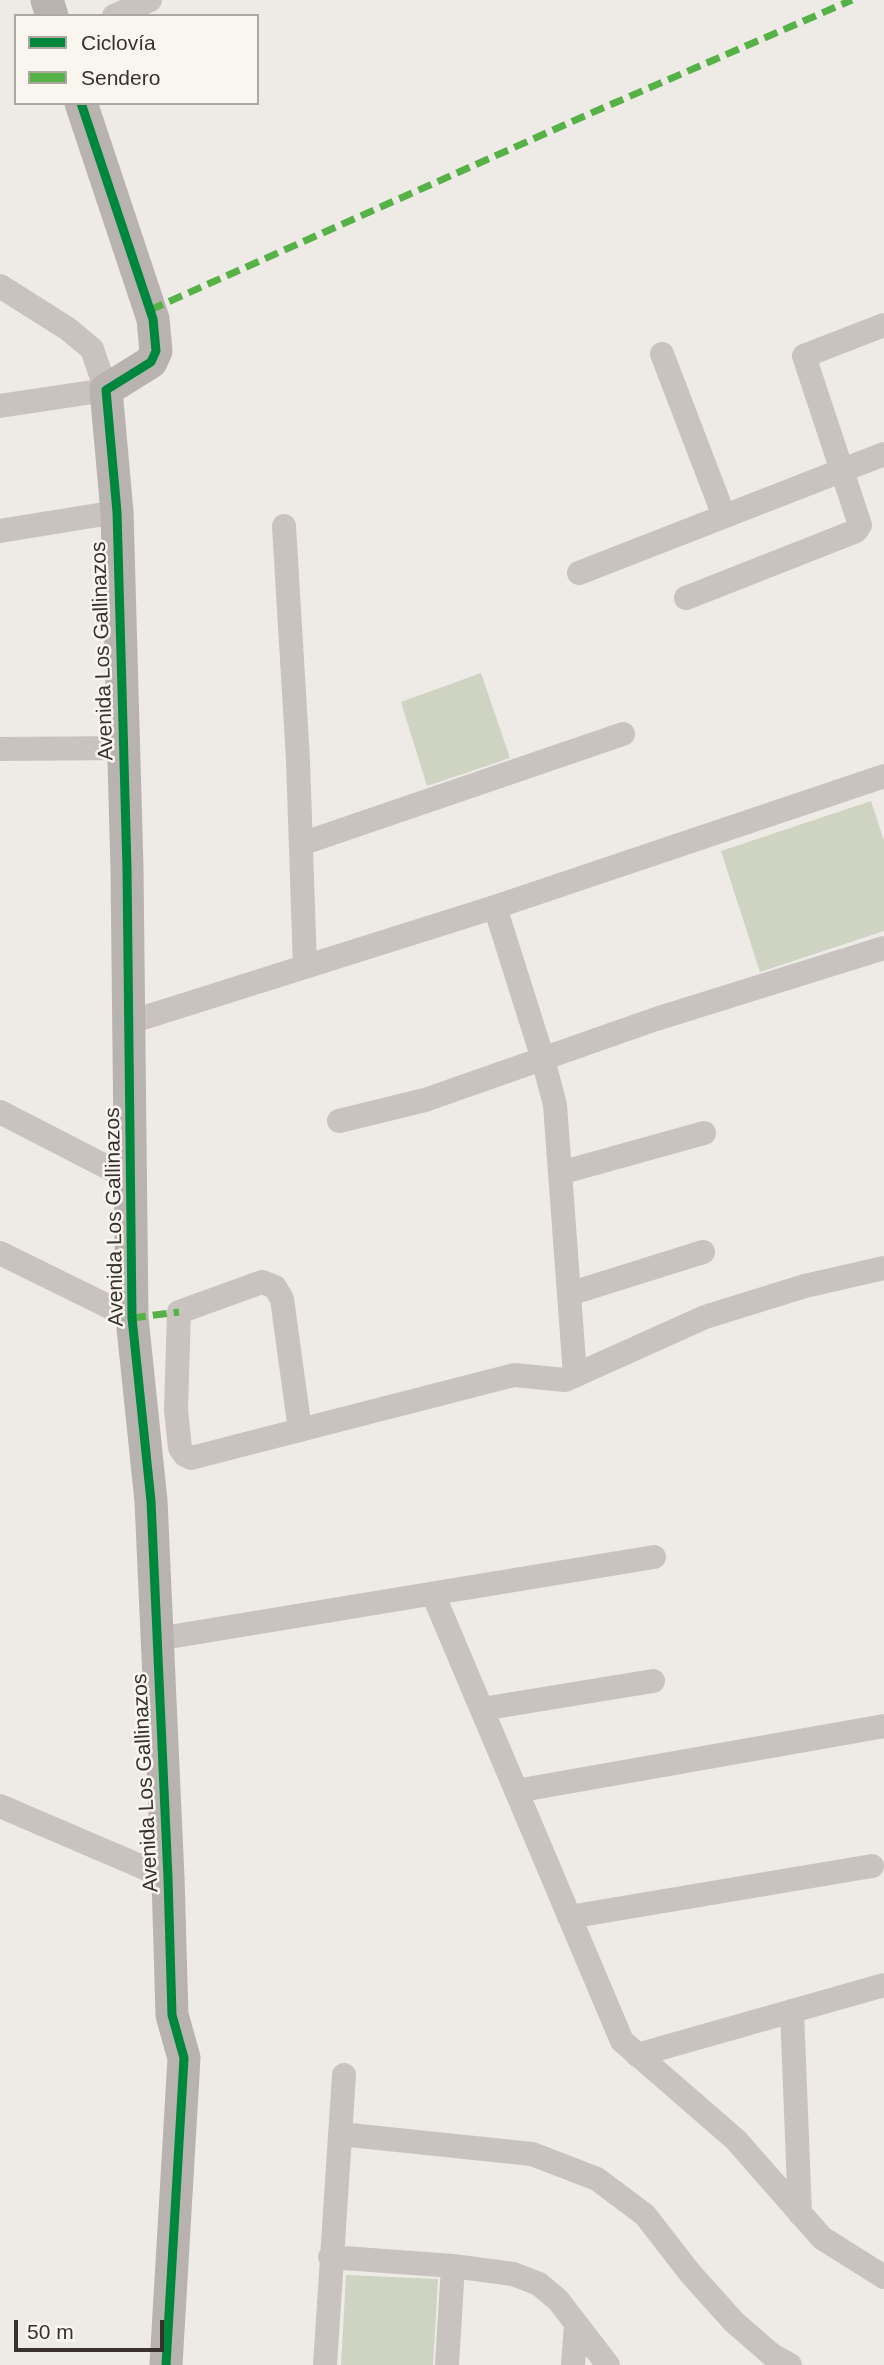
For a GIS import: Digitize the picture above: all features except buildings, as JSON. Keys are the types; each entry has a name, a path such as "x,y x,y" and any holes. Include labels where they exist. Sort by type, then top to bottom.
{"street":[{"path":"118,14 150,0"},
{"path":"0,406 106,390 151,362 156,351 153,319 82,105"},
{"path":"0,286 68,329 92,349 106,390"},
{"path":"686,598 856,531 860,525 804,356 884,326"},
{"path":"662,354 724,516"},
{"name":"Avenida Los Gallinazos","path":"106,390 117,512 124,748 143,1018 132,1180 132,1318 151,1501 172,2015 184,2058 166,2365"},
{"path":"579,573 884,454"},
{"path":"0,531 117,512"},
{"path":"284,526 305,967"},
{"path":"301,844 623,734"},
{"path":"0,749 124,748"},
{"path":"143,1018 495,907 884,776"},
{"path":"495,907 555,1105 575,1375"},
{"path":"339,1121 425,1100 656,1018 884,948"},
{"path":"0,1112 132,1180"},
{"path":"560,1173 704,1133"},
{"path":"569,1294 703,1252"},
{"path":"0,1253 132,1318"},
{"path":"300,1430 282,1299 275,1287 262,1282 179,1312 176,1410 180,1448 191,1458 300,1430 514,1375 565,1380 705,1317 805,1286 884,1268"},
{"path":"157,1639 654,1558"},
{"path":"433,1594 622,2041 736,2140 822,2238 884,2277"},
{"path":"482,1709 653,1681"},
{"path":"516,1791 884,1726"},
{"path":"0,1806 168,1878"},
{"path":"569,1917 872,1866"},
{"path":"638,2055 884,1985"},
{"path":"792,2011 800,2214"},
{"path":"325,2365 344,2075"},
{"path":"340,2134 532,2154 597,2179 645,2216 690,2273 734,2322 776,2362"},
{"path":"330,2258 453,2266 513,2274 539,2284 558,2300 608,2365"},
{"path":"447,2365 453,2266"},
{"path":"573,2365 576,2325"}],"green space":[{"path":"481,673 510,758 427,786 401,702"},
{"path":"871,801 884,841 884,931 760,972 721,851"},
{"path":"346,2275 438,2279 433,2365 341,2365"}],"marked path":[{"path":"150,310 852,0"},
{"path":"132,1318 179,1312"}],"cycle path":[{"path":"82,105 153,319 156,351 151,362 106,390 117,512 127,868 132,1318 151,1501 172,2015 184,2058 166,2365"}]}
